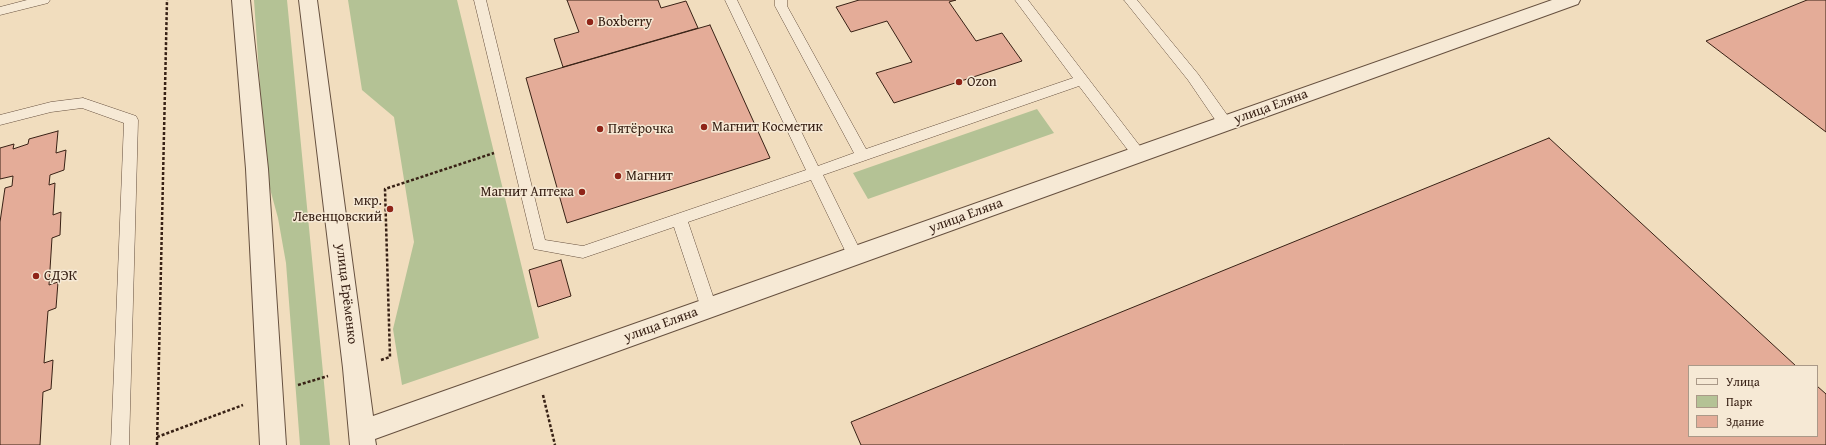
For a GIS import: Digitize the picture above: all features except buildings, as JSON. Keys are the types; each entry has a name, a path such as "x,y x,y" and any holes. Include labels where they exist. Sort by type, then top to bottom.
{"street":[{"path":"241,0 257,169 273,445"},
{"name":"улица Ерёменко","path":"308,0 355,368 362,438"},
{"name":"улица Еляна","path":"362,438 536,369 1571,0"}],"lane":[{"path":"0,11 44,0"},
{"path":"480,0 540,245 583,252 1082,80"},
{"path":"731,0 855,256"},
{"path":"781,0 781,6 863,156"},
{"path":"1022,0 1139,154"},
{"path":"1130,0 1193,77 1225,123"},
{"path":"0,120 51,107 83,103 131,120 120,445"},
{"path":"679,219 708,308"}],"path":[{"path":"157,445 167,0"},
{"path":"536,369 554,445"}],"green space":[{"path":"254,0 287,0 330,445 300,445 286,263 278,218 266,174"},
{"path":"348,0 457,0 539,338 402,385 393,329 414,242 394,117 362,90"},
{"path":"1037,109 1054,133 868,199 853,173"}],"place":[{"name":"Boxberry","path":"590,22"},
{"name":"Ozon","path":"959,82"},
{"name":"Магнит Косметик","path":"704,127"},
{"name":"Пятёрочка","path":"600,129"},
{"name":"Магнит","path":"618,176"},
{"name":"Магнит Аптека","path":"582,192"},
{"name":"мкр. Левенцовский","path":"390,209"},
{"name":"СДЭК","path":"36,276"}]}
